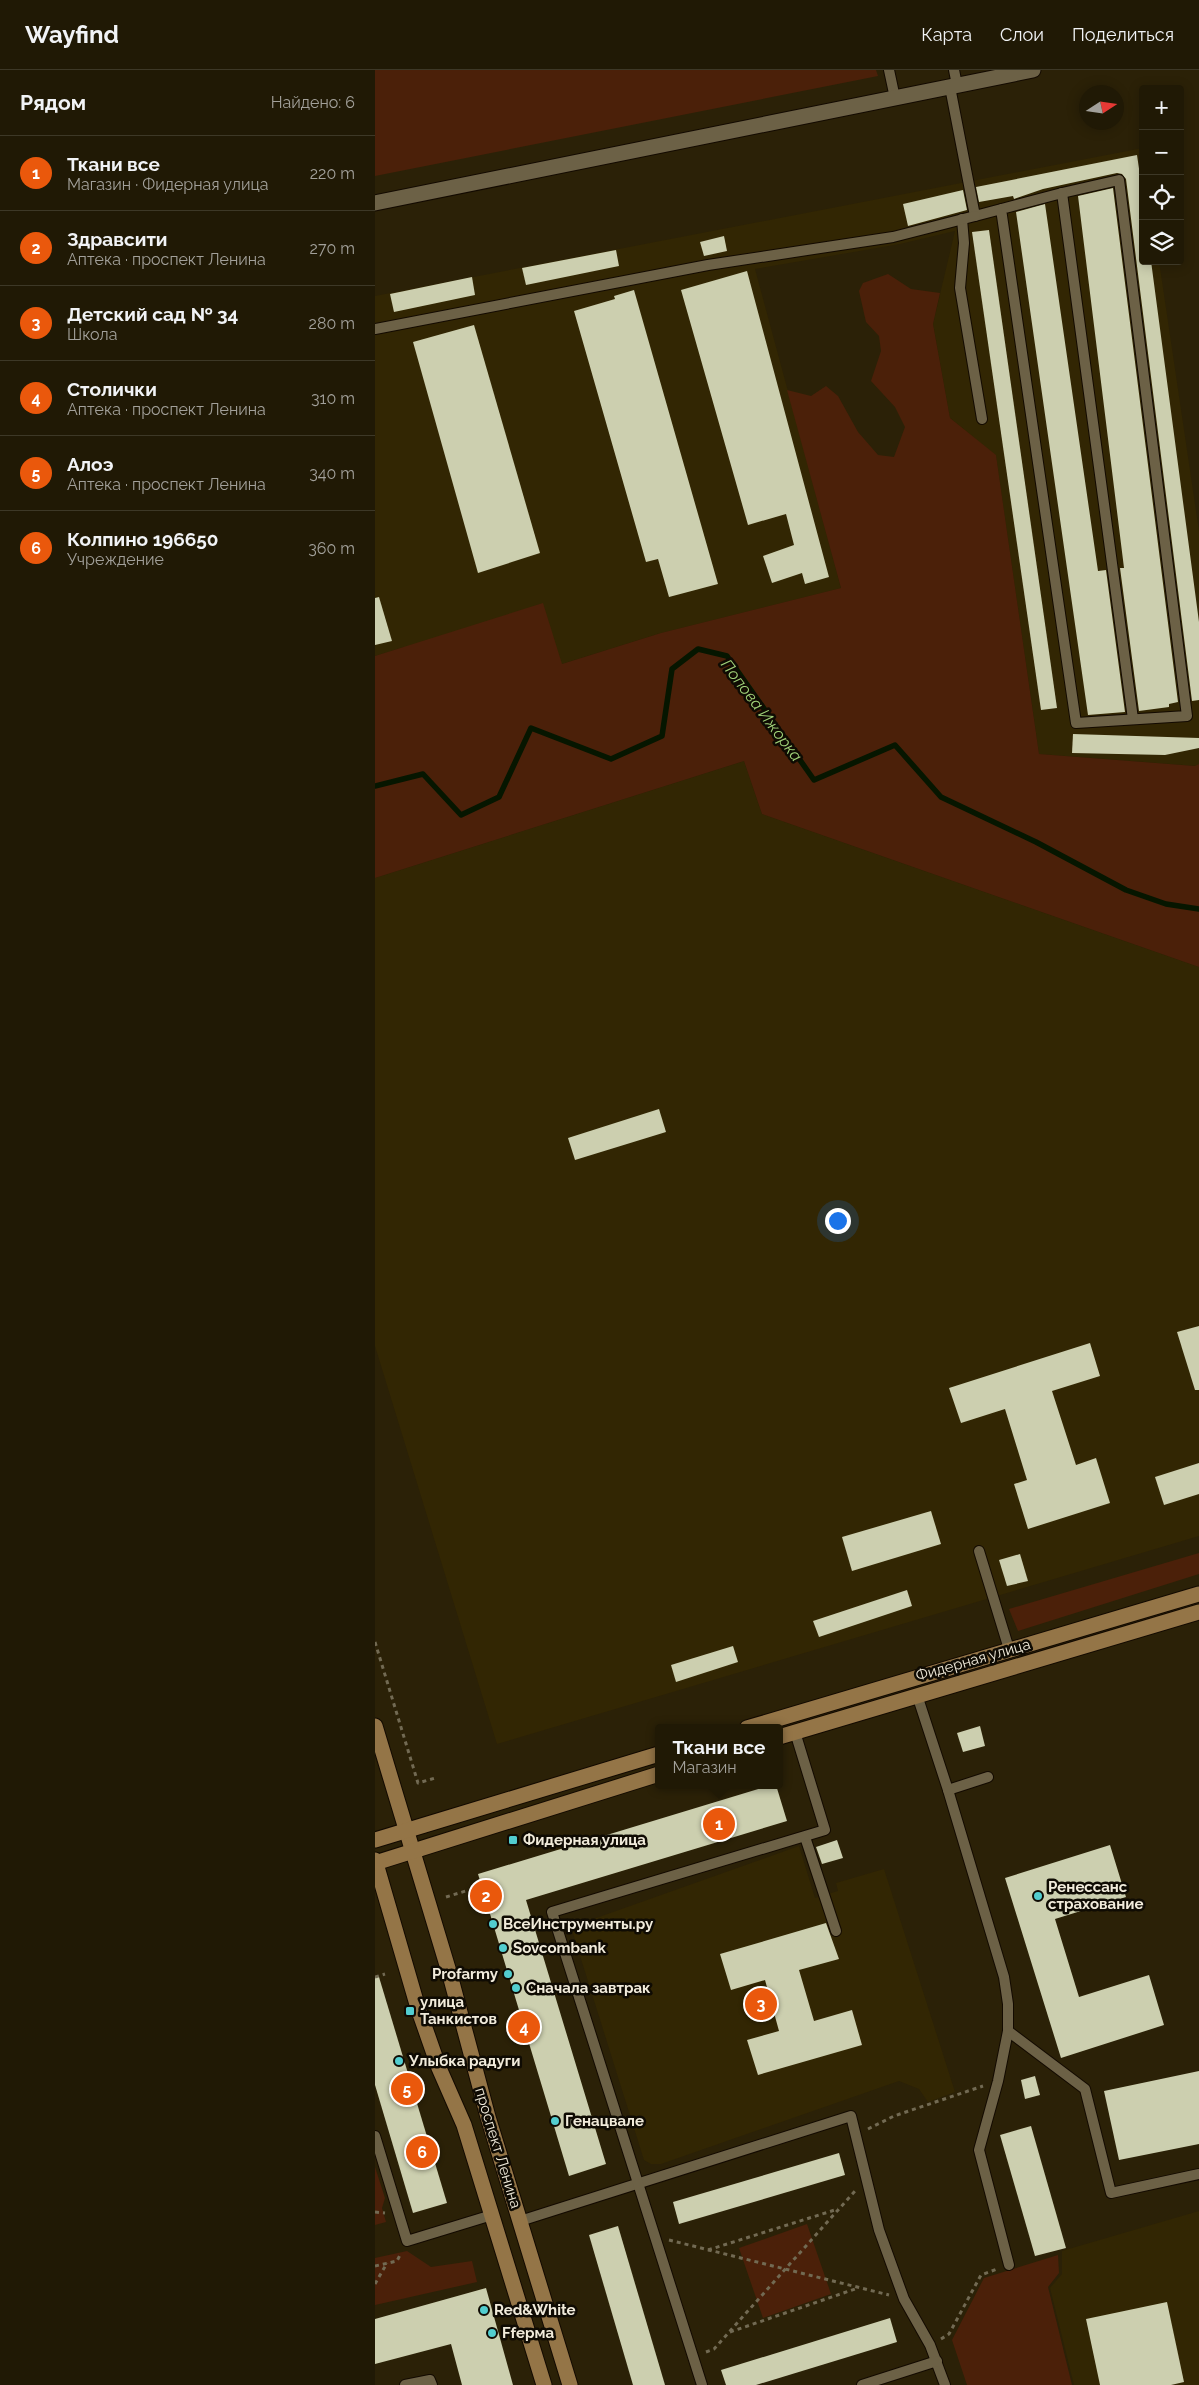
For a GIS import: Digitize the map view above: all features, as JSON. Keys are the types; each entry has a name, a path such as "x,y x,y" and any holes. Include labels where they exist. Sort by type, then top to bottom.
{"street":[{"path":"375,203 1033,70"},
{"name":"Фидерная улица","path":"760,1724 1199,1594"},
{"name":"Фидерная улица","path":"783,1736 1199,1612"},
{"path":"1009,1649 1014,1666"},
{"path":"911,1678 917,1695"},
{"path":"789,1715 795,1732"},
{"name":"проспект Ленина","path":"375,1726 450,1976 487,2117 570,2385"},
{"path":"375,1840 655,1755"},
{"path":"375,1862 413,1852 655,1775"},
{"name":"проспект Ленина","path":"375,1862 418,2008 439,2068 464,2125 544,2385"}],"lane":[{"path":"889,70 895,98"},
{"path":"954,70 954,86 975,216"},
{"path":"375,329 708,265 893,237 1062,193 1119,180 1187,716 1076,723 1001,209"},
{"path":"1062,193 1133,719"},
{"path":"962,219 964,243 959,288 982,419"},
{"path":"979,1551 1009,1649"},
{"path":"917,1695 948,1790 1004,1977 1008,2004 1008,2031 998,2081 979,2150 1009,2265"},
{"path":"702,2385 552,1912 825,1830 795,1732"},
{"path":"948,1790 988,1777"},
{"path":"805,1837 836,1931"},
{"path":"1008,2031 1085,2089 1111,2193 1199,2174"},
{"path":"520,2221 639,2185 851,2116 879,2230 904,2299 930,2345 945,2385"},
{"path":"375,2136 407,2241 492,2214"},
{"path":"862,2385 937,2361"},
{"path":"405,2385 430,2380 432,2385"}],"path":[{"path":"375,1642 418,1783 435,1778"},
{"path":"572,1840 574,1845"},
{"path":"446,1897 469,1890"},
{"path":"375,1978 385,1974"},
{"path":"851,2116 870,2130 894,2116 998,2081"},
{"path":"693,2356 714,2349 866,2178"},
{"path":"708,2250 839,2208"},
{"path":"655,2236 904,2299"},
{"path":"375,2266 397,2261 407,2241"},
{"path":"375,2284 387,2263"},
{"path":"930,2345 949,2334 981,2275 1009,2265"},
{"path":"729,2332 858,2288"}],"shaded area":[{"path":"375,70 876,70 878,76 375,176"},
{"path":"1139,149 1139,265 1160,265 1199,531 1199,764 1196,766 1039,754 996,456 950,418 933,324 955,231 900,244 755,269 841,588 661,633 562,664 404,647 375,656 375,296"},
{"path":"888,274 911,289 940,293 933,324 950,418 996,455 1039,754 1195,766 1199,764 1199,967 762,814 744,761 375,878 375,656 543,603 562,664 661,633 841,588 787,390 811,396 826,386 838,396 858,432 878,455 894,457 905,427 895,407 871,381 881,351 879,336 866,322 859,291 863,283"},
{"path":"744,761 762,814 1199,967 1199,1536 497,1744 375,1346 375,878"},
{"path":"1199,1553 1199,1574 1018,1631 1009,1609"},
{"path":"799,1846 815,1898 838,1891 836,1883 884,1869 955,2092 928,2102 919,2089 899,2081 661,2164 651,2164 644,2160 571,1927"},
{"path":"375,2167 385,2198 382,2208 386,2222 375,2225"},
{"path":"1199,2211 1199,2385 1074,2385 1050,2288 1062,2274 1062,2251"},
{"path":"807,2224 831,2294 763,2318 739,2248"},
{"path":"407,2251 431,2267 472,2261 477,2282 375,2305 375,2258"},
{"path":"1058,2255 1059,2273 1048,2287 1072,2385 967,2385 952,2340 984,2278"}],"building":[{"path":"1137,155 1139,169 1139,265 1152,265 1199,622 1199,700 1192,701 1126,179 1122,174 1117,173 1043,189 1014,199 1013,196 979,202 976,187"},
{"path":"1113,188 1178,702 1169,704 1169,707 1139,711 1120,568 1124,568 1078,196"},
{"path":"963,190 967,210 908,226 903,204"},
{"path":"1045,204 1098,571 1106,570 1125,712 1088,715 1016,212"},
{"path":"989,230 1057,708 1041,710 972,232"},
{"path":"724,236 727,251 704,256 700,242"},
{"path":"616,250 619,266 526,285 522,268"},
{"path":"747,271 829,577 805,584 802,573 772,583 763,556 794,545 786,514 748,525 681,290"},
{"path":"472,277 475,295 394,312 390,294"},
{"path":"634,290 718,584 669,597 658,559 646,562 574,311 615,299 614,296"},
{"path":"474,325 540,553 478,573 413,342"},
{"path":"379,597 392,641 375,645 375,598"},
{"path":"1073,734 1199,738 1199,748 1165,755 1072,753"},
{"path":"659,1109 666,1132 575,1160 568,1138"},
{"path":"1199,1326 1199,1390 1195,1390 1177,1332"},
{"path":"1090,1343 1100,1376 1052,1391 1076,1465 1096,1458 1110,1503 1028,1529 1014,1484 1027,1480 1005,1409 961,1423 949,1388"},
{"path":"1199,1463 1199,1494 1164,1505 1155,1477"},
{"path":"931,1511 941,1544 852,1571 842,1537"},
{"path":"1020,1554 1028,1581 1007,1586 999,1560"},
{"path":"907,1590 912,1606 819,1637 813,1621"},
{"path":"733,1646 738,1662 676,1682 671,1665"},
{"path":"980,1726 985,1746 963,1752 957,1733"},
{"path":"758,1789 777,1789 787,1821 526,1900 606,2164 569,2176 478,1874"},
{"path":"837,1840 843,1858 822,1864 816,1847"},
{"path":"1110,1845 1126,1897 1055,1919 1079,1997 1149,1975 1164,2025 1061,2058 1005,1878"},
{"path":"826,1923 839,1959 799,1970 814,2021 852,2010 862,2045 758,2075 747,2040 779,2031 765,1980 731,1990 720,1954"},
{"path":"375,1977 379,1977 447,2203 413,2213 375,2085"},
{"path":"1199,2071 1199,2144 1119,2160 1104,2091"},
{"path":"1035,2076 1040,2095 1025,2099 1021,2080"},
{"path":"1031,2126 1066,2248 1035,2256 1000,2135"},
{"path":"839,2153 845,2175 679,2224 673,2202"},
{"path":"618,2226 665,2385 633,2385 589,2235"},
{"path":"486,2288 513,2385 462,2385 451,2344 375,2364 375,2319"},
{"path":"1167,2302 1184,2382 1171,2385 1100,2385 1086,2319"},
{"path":"890,2318 897,2342 756,2385 726,2385 721,2370"}],"waterway":[{"name":"Попова Ижорка","path":"375,786 423,774 461,815 499,797 531,728 611,759 662,736 672,669 698,649 727,656 814,780 895,745 941,797 1036,842 1126,890 1166,904 1199,909"}],"place":[{"name":"Ткани все","path":"719,1824"},
{"name":"Фидерная улица","path":"513,1840"},
{"name":"Здравсити","path":"486,1896"},
{"name":"Ренессанс страхование","path":"1038,1896"},
{"name":"ВсеИнструменты.ру","path":"493,1924"},
{"name":"Sovcombank","path":"503,1948"},
{"name":"Profarmy","path":"508,1974"},
{"name":"Сначала завтрак","path":"516,1988"},
{"name":"Детский сад № 34","path":"761,2004"},
{"name":"улица Танкистов","path":"410,2011"},
{"name":"Столички","path":"524,2027"},
{"name":"Улыбка радуги","path":"399,2061"},
{"name":"Алоэ","path":"407,2089"},
{"name":"Генацвале","path":"555,2121"},
{"name":"Колпино 196650","path":"422,2152"},
{"name":"Red&White","path":"484,2310"},
{"name":"Ffерма","path":"492,2333"}]}
